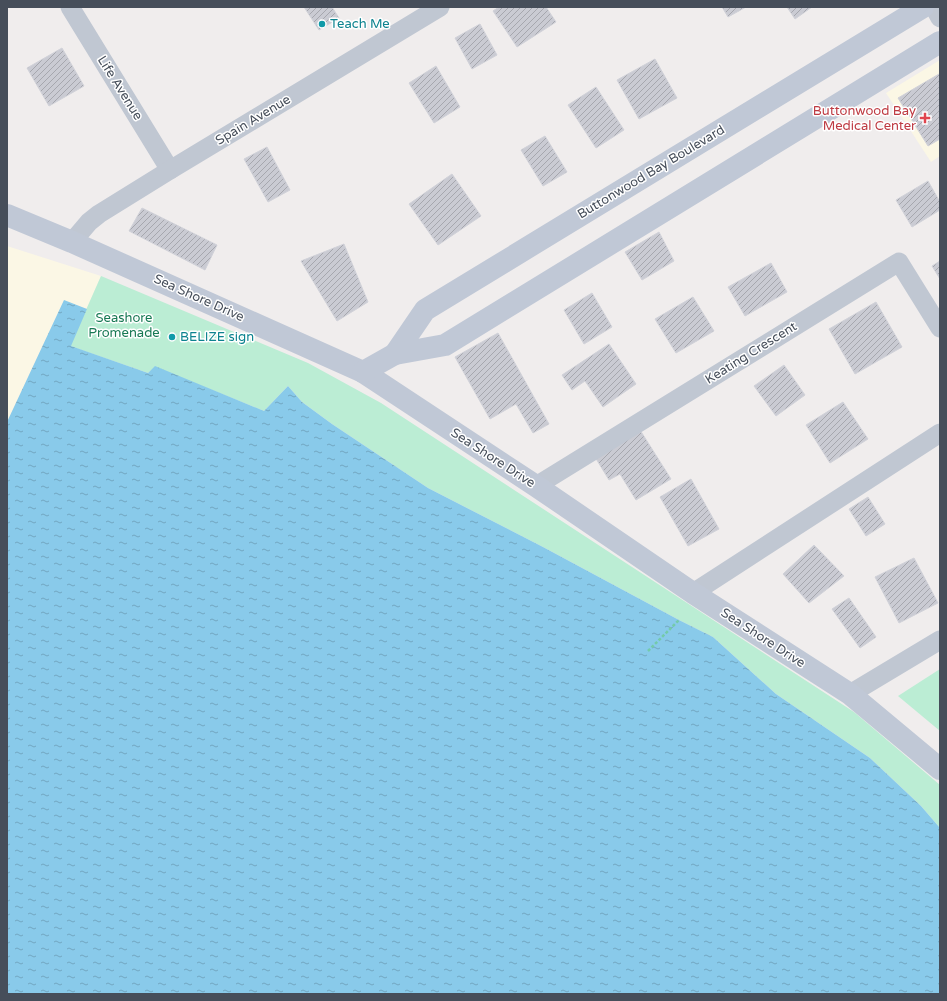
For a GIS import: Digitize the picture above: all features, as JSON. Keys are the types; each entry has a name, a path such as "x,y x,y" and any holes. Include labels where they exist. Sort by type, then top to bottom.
{"street":[{"name":"Life Avenue","path":"70,7 170,170"},
{"name":"Spain Avenue","path":"72,242 89,222 99,214 440,7"},
{"name":"Buttonwood Bay Boulevard","path":"395,354 425,310 923,7"},
{"path":"934,7 940,18"},
{"name":"Buttonwood Bay Boulevard","path":"363,372 395,354 445,345 940,42"},
{"name":"Sea Shore Drive","path":"7,215 72,242 363,372 536,486 693,593 850,694 940,769"},
{"name":"Keating Crescent","path":"536,486 899,262 940,328"},
{"path":"693,593 940,433"},
{"path":"850,694 940,640"}],"path":[{"path":"648,651 678,620"}],"shaded area":[{"path":"940,60 940,156 931,162 886,93"},
{"path":"7,246 101,276 87,309 64,301 7,422"}],"green space":[{"name":"Seashore Promenade","path":"101,276 308,363 381,403 854,712 940,785 940,828 921,806 870,758 776,694 713,637 428,488 332,424 302,402 288,386 264,411 155,367 148,373 70,346"},
{"path":"940,669 940,731 898,696"}],"water":[{"path":"64,300 87,309 71,346 148,373 155,366 264,411 288,386 302,402 332,424 428,488 713,637 776,694 870,758 921,806 940,828 940,994 7,994 7,422"}],"building":[{"name":"Teach Me","path":"304,7 332,7 339,18 319,30"},
{"path":"499,7 546,7 556,22 517,47 493,11"},
{"path":"722,7 746,7 728,17"},
{"path":"787,7 812,7 795,19"},
{"path":"480,24 497,55 472,69 455,38"},
{"path":"62,48 84,86 49,106 27,68"},
{"path":"655,59 677,98 639,119 617,80"},
{"path":"436,66 460,107 434,123 409,83"},
{"name":"Buttonwood Bay Medical Center","path":"939,74 940,139 928,146 898,98"},
{"path":"596,87 624,130 596,148 568,105"},
{"path":"545,136 567,172 543,186 521,150"},
{"path":"267,147 290,190 268,202 244,159"},
{"path":"452,174 481,216 438,245 409,204"},
{"path":"928,181 940,202 940,210 912,227 896,200"},
{"path":"142,208 217,245 205,270 129,231"},
{"path":"659,232 674,261 642,280 625,252"},
{"path":"344,244 368,302 337,321 301,261"},
{"path":"940,261 940,279 932,266"},
{"path":"771,263 787,292 745,316 728,287"},
{"path":"592,293 612,327 584,344 564,310"},
{"path":"693,297 714,331 676,353 655,319"},
{"path":"876,302 902,347 855,374 829,329"},
{"path":"498,333 549,424 533,433 516,404 490,419 455,357"},
{"path":"609,344 636,384 603,407 585,381 572,390 562,375"},
{"path":"784,365 805,395 776,416 754,386"},
{"path":"843,402 868,439 830,463 806,425"},
{"path":"640,430 671,479 636,500 620,474 609,480 595,457"},
{"path":"691,479 719,529 688,546 660,497"},
{"path":"868,497 885,524 866,536 849,509"},
{"path":"814,545 844,576 809,603 783,574"},
{"path":"914,558 938,603 899,623 875,577"},
{"path":"849,598 876,637 860,648 832,609"}],"place":[{"name":"Teach Me","path":"322,24"},
{"name":"Buttonwood Bay Medical Center","path":"925,118"},
{"name":"BELIZE sign","path":"172,337"}]}
